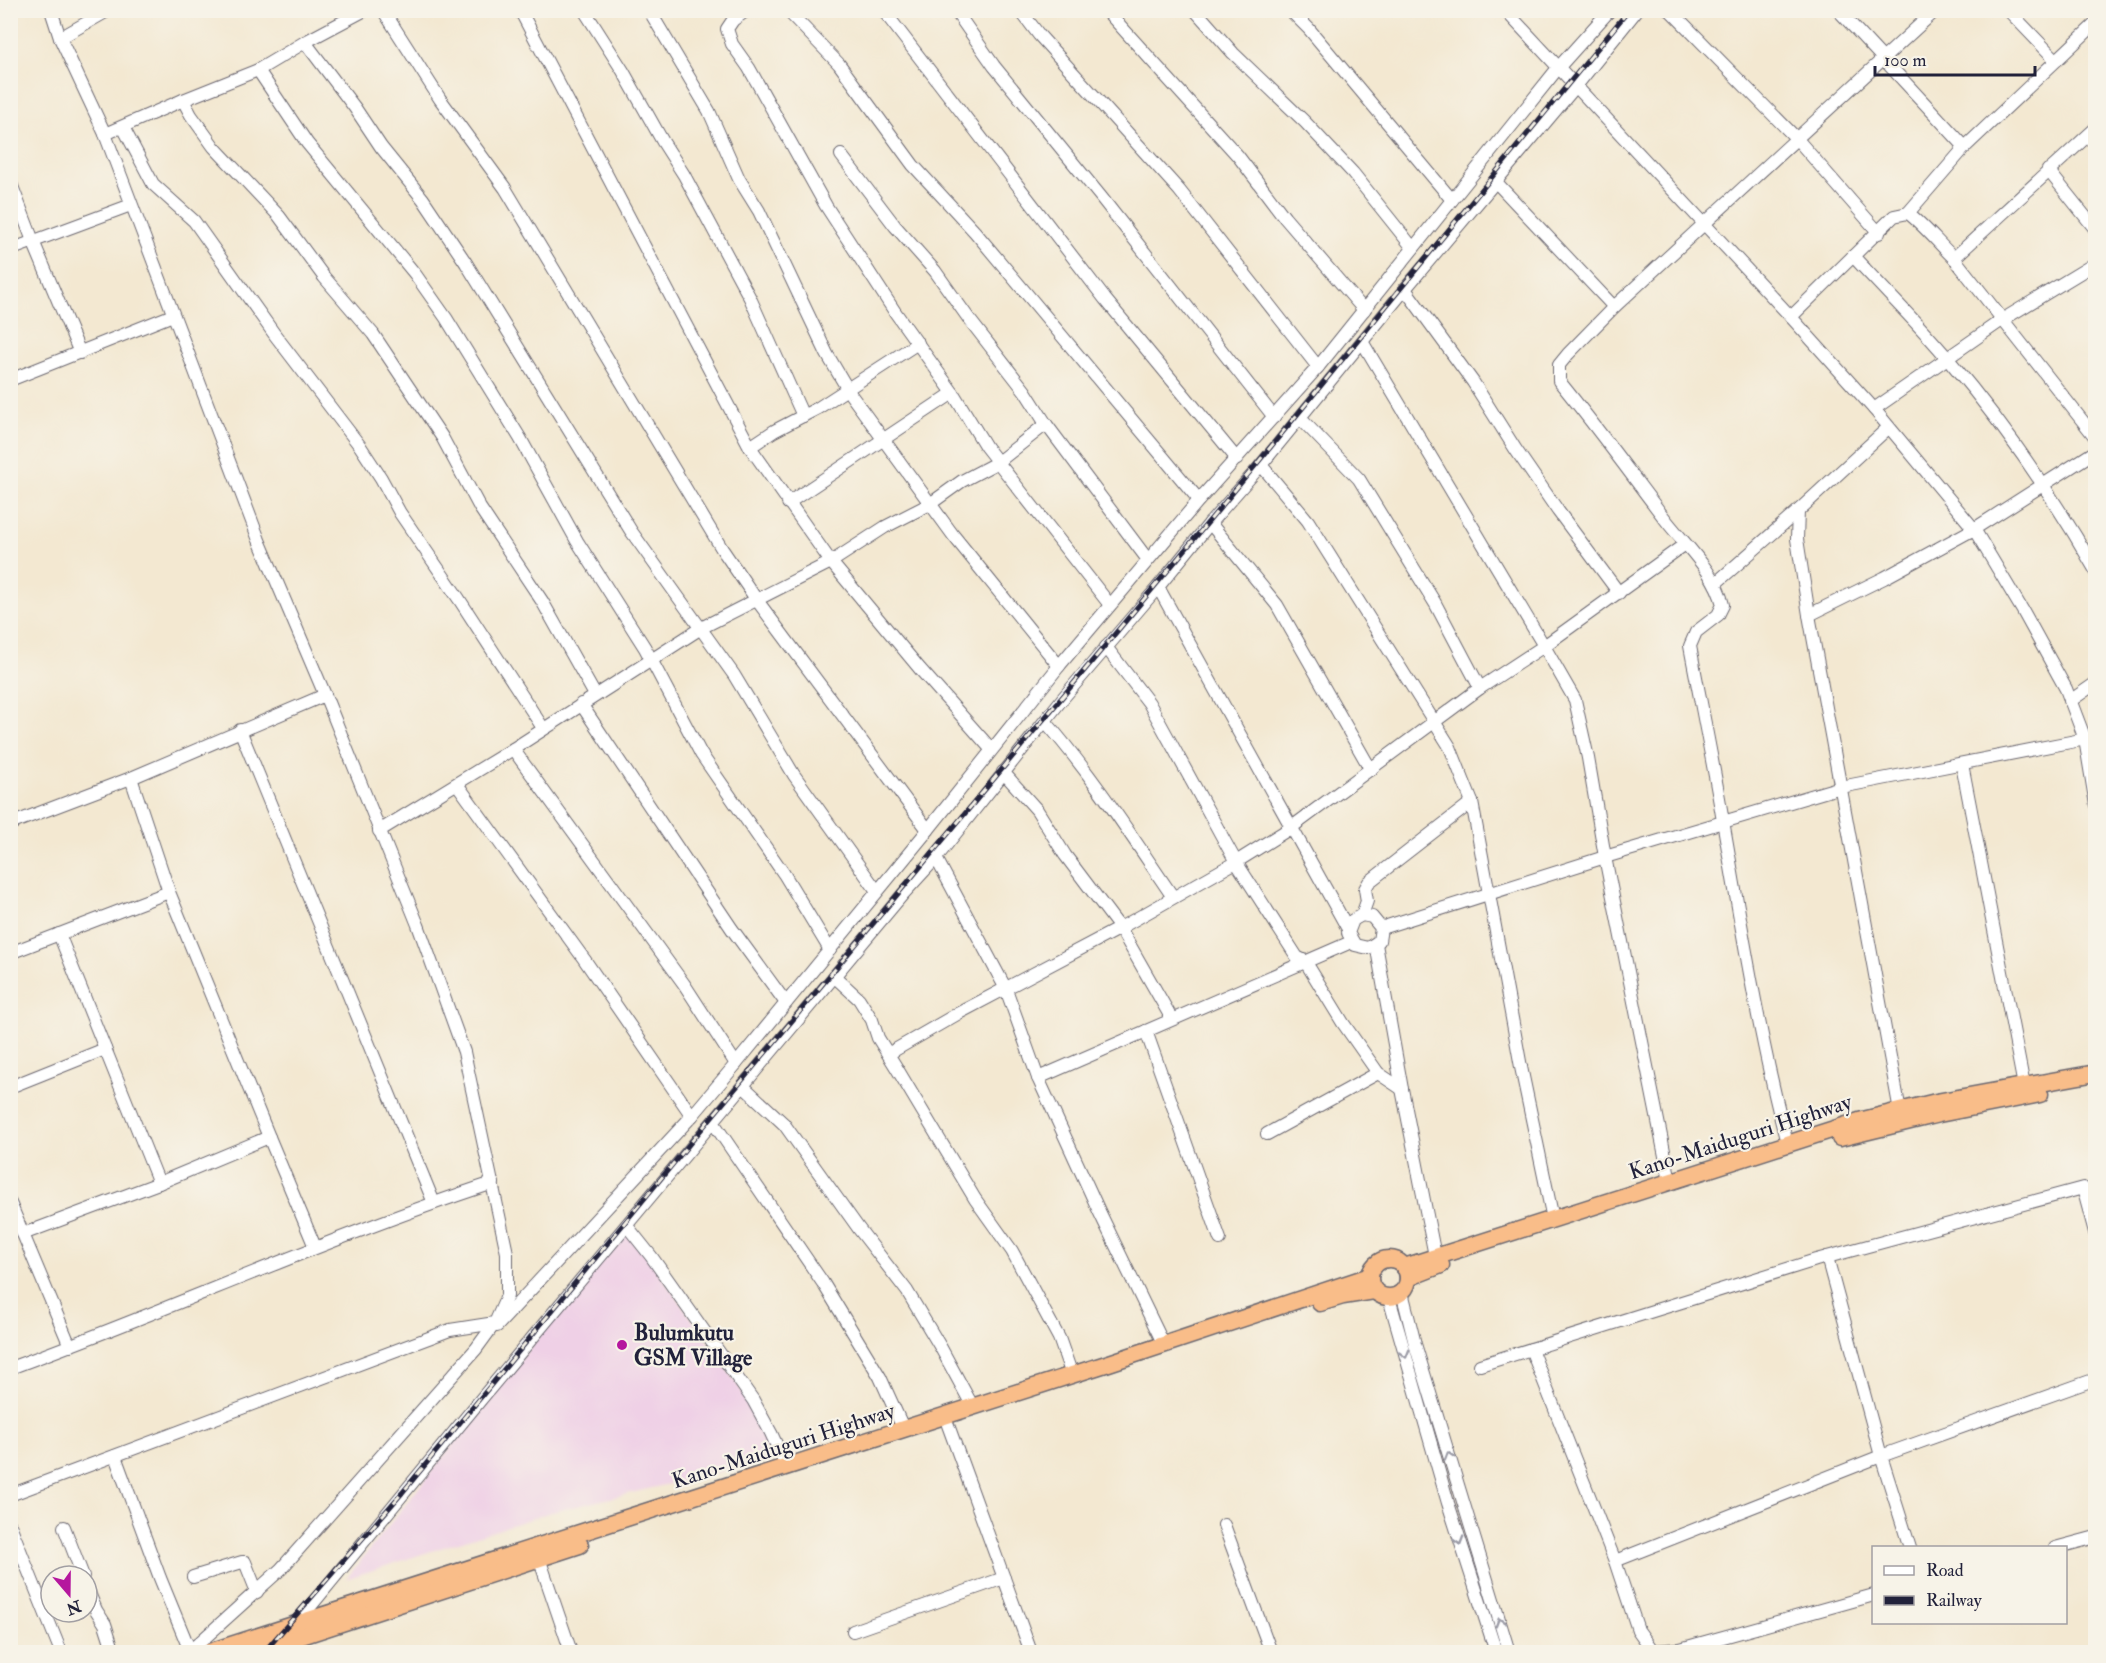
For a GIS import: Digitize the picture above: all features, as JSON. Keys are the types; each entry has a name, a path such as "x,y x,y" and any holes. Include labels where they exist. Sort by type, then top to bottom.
{"highway":[{"name":"Kano-Maiduguri Highway","path":"253,1653 284,1648 539,1558 948,1425 1110,1368 1326,1301 1391,1284 1435,1256 1850,1123 1900,1111 2096,1073"},
{"name":"Kano-Maiduguri Highway","path":"209,1653 1072,1375 1110,1368 1164,1345 1391,1284 1457,1259 1601,1215 1820,1143 1939,1114 2096,1084"}],"street":[{"path":"51,10 60,38 105,134 240,492 418,925 464,1052 493,1183 507,1253 508,1271 507,1296 495,1323 476,1349"},
{"path":"60,38 109,10"},
{"path":"105,134 258,70 364,10"},
{"path":"383,10 440,99 505,188 722,549 756,599 928,830"},
{"path":"520,10 750,447 831,562 920,669 991,749"},
{"path":"584,10 684,175 750,298 803,416"},
{"path":"649,10 709,111 739,179 759,211 827,354 848,388 882,439 980,570 1059,666"},
{"path":"747,10 733,20 727,29 732,44 826,206 895,312 953,393 986,447 1110,605"},
{"path":"787,10 839,64 914,165 975,232 1199,500"},
{"path":"883,10 1105,299 1237,459"},
{"path":"955,10 994,66 1060,145 1274,417"},
{"path":"1020,10 1039,35 1179,190 1317,367"},
{"path":"1106,10 1238,156 1285,218 1364,310"},
{"path":"1195,10 1233,53 1305,122 1353,173 1413,248"},
{"path":"1290,10 1309,29 1452,200"},
{"path":"1505,10 1791,317 1874,409 1887,428 1974,529 2023,611 2090,738 2096,805"},
{"path":"115,1456 190,1652 257,1592 321,1526 476,1349 692,1116 928,830 1059,666 1199,500 1317,367 1558,68 1610,10"},
{"path":"284,1648 295,1625 482,1398 834,976 936,858 1106,647 1363,343 1405,289 1637,10"},
{"path":"1670,10 1796,138 1879,233"},
{"path":"1838,10 1965,147"},
{"path":"1787,1143 1770,1078 1749,975 1690,646 1696,632 1718,615 1723,605 1716,583 1684,545 1559,381 1559,365 1614,307 1702,224 1936,10"},
{"path":"2008,10 2056,60"},
{"path":"1791,317 1894,216 1908,213 1965,147 2096,23"},
{"path":"304,42 356,108 381,147 435,217 466,263 631,531 734,675 794,776 877,891"},
{"path":"258,70 307,143 415,274 446,318 651,660 701,754 784,874 830,950"},
{"path":"183,100 214,147 279,216 324,277 379,342 442,436 480,508 542,601 596,695"},
{"path":"123,128 153,184 194,221 275,335 360,446 400,513 459,598 543,728"},
{"path":"1954,258 2096,128"},
{"path":"841,155 895,226 935,271 1148,560"},
{"path":"2049,170 2096,231"},
{"path":"10,181 80,353"},
{"path":"1495,181 1614,307"},
{"path":"10,250 131,205"},
{"path":"1908,213 1917,219 1930,236 1954,258 2096,438"},
{"path":"1853,256 1948,358 1972,388 2043,485 2096,571"},
{"path":"1874,409 2002,320 2096,263"},
{"path":"1405,289 1473,382 1552,502 1619,593"},
{"path":"10,380 173,315"},
{"path":"750,447 774,431 819,408 918,343"},
{"path":"1363,343 1575,700 1670,1181"},
{"path":"788,503 953,393"},
{"path":"1300,418 1359,479 1435,603 1480,688"},
{"path":"379,831 513,749 701,628 831,562 885,528 930,504 962,481 998,462 1046,424"},
{"path":"1716,583 1887,428"},
{"path":"1809,615 1904,568 1974,529 2096,451"},
{"path":"1261,465 1308,520 1450,747 1472,802 1521,1067 1553,1219"},
{"path":"1798,511 1797,539 1809,615 1900,1111"},
{"path":"1210,523 1277,605 1371,770"},
{"path":"888,1054 1120,928 1236,862 1292,827 1480,688 1544,646 1684,545"},
{"path":"1158,587 1348,929 1351,942"},
{"path":"1106,647 1149,703 1236,862 1297,957 1305,961 1343,1023 1378,1073 1402,1089"},
{"path":"2070,701 2096,683"},
{"path":"10,824 131,778 325,695"},
{"path":"581,704 732,929 786,1003"},
{"path":"1045,721 1099,788 1173,897"},
{"path":"240,730 434,1203"},
{"path":"1381,928 1605,857 1840,787 2090,738"},
{"path":"513,749 684,984 736,1064"},
{"path":"1962,764 2024,1086"},
{"path":"1004,771 1037,810 1065,855 1120,928 1172,1018"},
{"path":"131,778 169,892 315,1246"},
{"path":"457,784 571,939 692,1116"},
{"path":"1362,915 1366,901 1365,889 1369,882 1472,802"},
{"path":"936,858 1006,989 1038,1078 1164,1345"},
{"path":"10,953 169,892"},
{"path":"1038,1078 1351,942 1363,948 1376,944 1381,937 1381,928 1372,917 1362,915 1353,920 1348,929"},
{"path":"59,934 159,1183"},
{"path":"1376,944 1435,1256"},
{"path":"834,976 859,999 872,1020 878,1038 975,1198 1012,1251 1059,1338 1072,1375"},
{"path":"1146,1030 1220,1239"},
{"path":"10,1087 105,1048"},
{"path":"1267,1134 1378,1073"},
{"path":"743,1086 784,1124 859,1229 907,1291 941,1347 973,1407"},
{"path":"713,1122 823,1283 880,1377 904,1430"},
{"path":"23,1234 159,1183 269,1137"},
{"path":"10,1368 70,1346 315,1246 493,1183"},
{"path":"1480,1365 1827,1257 2083,1188 2096,1236"},
{"path":"10,1203 70,1346"},
{"path":"627,1226 651,1256 753,1400 787,1468"},
{"path":"1827,1257 1881,1456 1909,1546"},
{"path":"1391,1284 1448,1503 1496,1653"},
{"path":"1391,1284 1419,1355 1509,1653"},
{"path":"10,1495 450,1330 495,1323"},
{"path":"1532,1349 1615,1561 1638,1630 1653,1651 1680,1649 1872,1596"},
{"path":"1615,1561 1881,1456 2096,1379"},
{"path":"948,1425 1031,1653"},
{"path":"10,1524 61,1653"},
{"path":"1224,1525 1270,1653"},
{"path":"64,1527 78,1564"},
{"path":"2062,1546 2096,1537"},
{"path":"539,1558 571,1653"},
{"path":"193,1577 245,1562 257,1592"},
{"path":"853,1631 1004,1578"},
{"path":"99,1615 105,1624 114,1653"}],"shaded area":[{"name":"Bulumkutu GSM Village","path":"627,1226 771,1433 760,1462 548,1513 346,1579"}],"railway":[{"path":"264,1652 402,1493 705,1125 1255,466 1629,10"}],"place":[{"name":"Bulumkutu GSM Village","path":"622,1345"}]}
